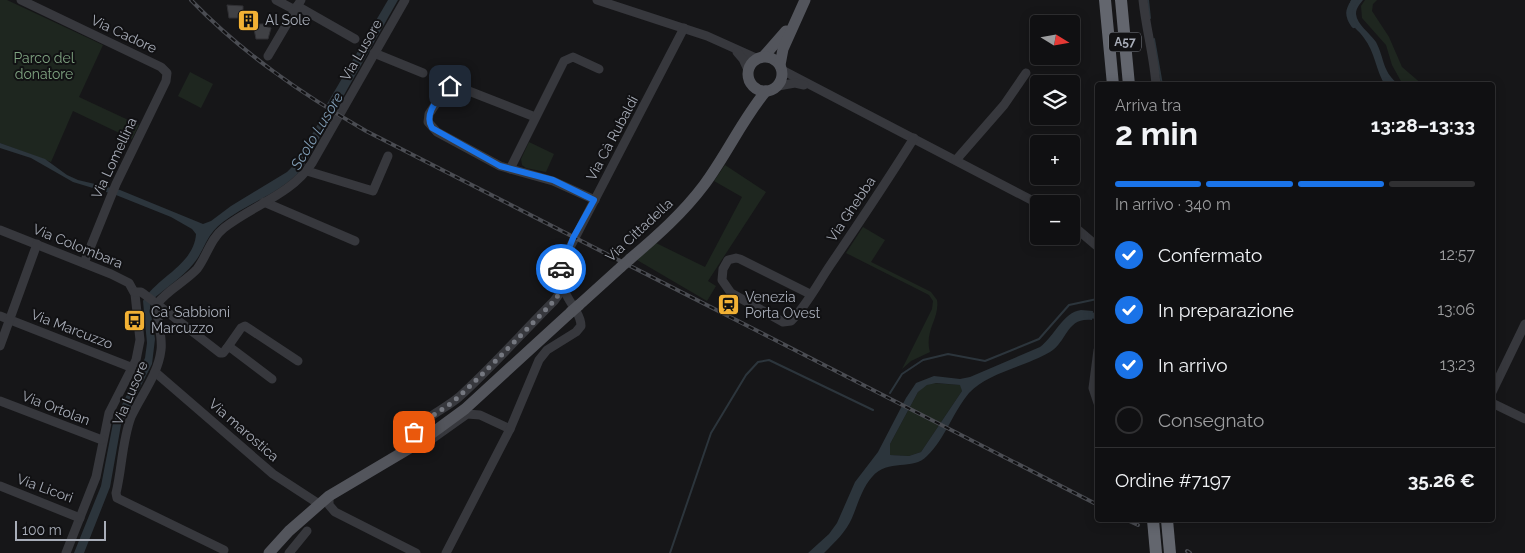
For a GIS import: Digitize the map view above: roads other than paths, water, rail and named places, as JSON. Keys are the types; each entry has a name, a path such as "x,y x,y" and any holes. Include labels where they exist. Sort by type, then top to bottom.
{"highway":[{"name":"A57","path":"1121,0 1129,82"},
{"name":"A57","path":"1105,2 1113,82"},
{"path":"1152,522 1156,553"},
{"path":"1167,522 1170,553"}],"main road":[{"path":"797,16 783,36 748,70 751,84 760,90 766,91 778,86 782,79 780,57 805,0"},
{"path":"760,57 774,59 781,67"},
{"name":"Via Cittadella","path":"269,553 329,496 417,437 453,419 664,229 696,194 724,155 743,120 751,97 751,84"},
{"name":"Via Cittadella","path":"743,120 766,91"}],"street":[{"name":"Via Cadore","path":"21,0 162,66"},
{"path":"276,0 298,5 355,40"},
{"name":"Via Lusore","path":"224,550 117,498 116,493 131,418 155,372 160,358 161,342 155,303 197,268 210,244 222,229 292,186 307,171 405,0"},
{"path":"597,0 684,28 760,57"},
{"path":"1143,0 1146,31 1155,64 1156,82"},
{"path":"268,56 298,5"},
{"name":"Via Cà Rubaldi","path":"562,290 560,274 564,259 684,28"},
{"path":"727,44 743,59 748,70"},
{"path":"374,53 423,73"},
{"path":"510,169 535,117 567,59 573,57 599,69"},
{"name":"Via Lomellina","path":"84,263 116,184 166,81 167,73 162,66"},
{"path":"781,67 815,88 1030,199"},
{"path":"956,160 1004,104 1026,74"},
{"path":"778,86 795,83 815,88"},
{"path":"535,117 453,86 447,87 429,114 429,125 437,132 500,166 553,180 594,200"},
{"name":"Via Ghebba","path":"809,296 740,259 728,260 723,269 722,280 731,293 784,322 791,321 809,296 914,138"},
{"path":"307,171 373,191 388,156"},
{"path":"264,202 355,241"},
{"name":"Via Colombara","path":"0,230 127,282 220,353 223,353 227,348"},
{"path":"1080,232 1095,244"},
{"path":"0,346 37,244"},
{"path":"446,553 510,429 539,360 547,350 576,332 581,326 581,320 562,290 554,301 466,390 450,405 420,425 417,437 434,438 467,414 480,415 510,429"},
{"path":"66,553 96,477 109,413 134,368 140,340 140,293"},
{"name":"Via Marcuzzo","path":"0,316 134,368"},
{"path":"1495,386 1525,324"},
{"path":"272,379 231,348 227,348 241,328 245,326 298,361"},
{"path":"1095,369 1093,382 1095,396"},
{"name":"Via marostica","path":"155,372 273,474 319,504"},
{"path":"480,396 476,406 480,415"},
{"name":"Via Ortolan","path":"0,401 102,440"},
{"path":"1495,404 1525,419"},
{"name":"Via Licori","path":"0,486 80,518"},
{"path":"329,496 329,505 335,512 416,553"},
{"path":"278,543 281,549 287,553 307,531"}],"water":[{"path":"388,0 398,0 336,109 327,104"},
{"path":"1351,0 1363,0 1358,6 1357,18 1376,42 1387,71 1396,82 1383,82 1368,43 1349,19"},
{"path":"325,111 332,115 302,169 284,185 233,215 217,227 209,237 198,258 179,278 151,301 150,308 155,339 152,364 121,425 110,487 84,553 74,553 101,486 113,423 145,358 147,343 143,301 189,254 194,245 196,234 192,229 171,217 116,195 73,182 31,158 0,148 0,143 45,159 67,175 78,180 120,190 203,224 211,221 231,206 287,172 297,162"},
{"path":"1081,310 1093,311 1092,320 1077,322 1050,352 996,375 977,386 963,400 939,442 927,456 915,463 893,466 878,471 866,486 850,523 840,537 824,553 808,553 829,534 837,523 855,482 878,452 906,398 916,383 934,376 960,379 970,377 1040,347 1069,315","holes":["936,383 960,385 962,391 921,452 909,456 890,455 890,444 918,392 927,385"]}],"waterway":[{"path":"1148,0 1150,18"},
{"path":"1354,25 1349,12 1355,0"},
{"path":"1154,39 1161,82"},
{"name":"Scolo Lusore","path":"325,121 336,101"},
{"path":"890,393 902,374 923,360 948,354 985,361 1039,339 1069,305 1095,299"},
{"path":"1086,315 1095,316"},
{"path":"670,553 711,433 746,375 758,362 769,360 873,410"}],"railway":[{"path":"191,0 231,38 274,72 366,131 1095,503"},
{"path":"1131,522 1138,525"}],"place":[{"name":"Al Sole","path":"249,20"},
{"name":"Venezia Porta Ovest","path":"729,305"},
{"name":"Ca' Sabbioni Marcuzzo","path":"135,320"}],"park label":[{"name":"Parco del donatore","path":"44,66"}]}
